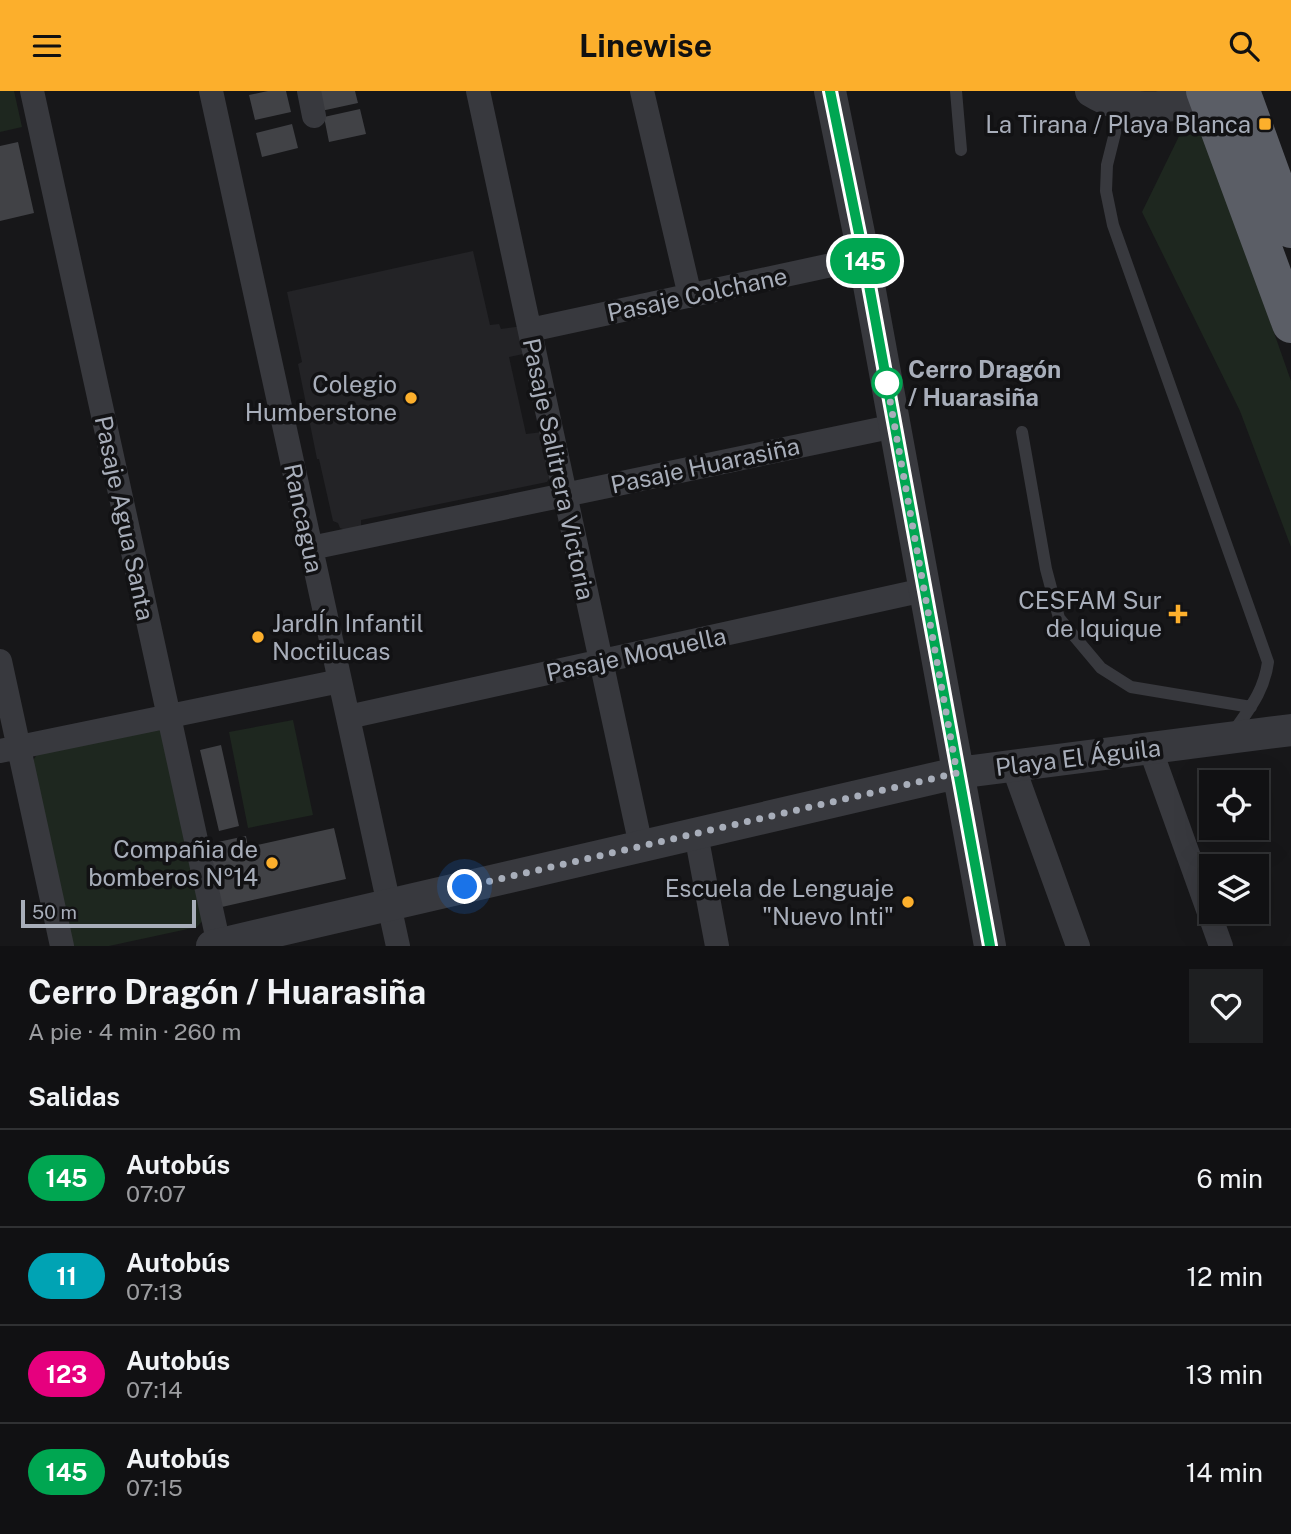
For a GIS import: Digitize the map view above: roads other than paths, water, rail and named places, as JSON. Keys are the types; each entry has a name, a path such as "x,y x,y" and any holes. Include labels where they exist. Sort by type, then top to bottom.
{"highway":[{"path":"1219,92 1291,229"},
{"path":"1219,92 1291,324"}],"street":[{"name":"Pasaje Agua Santa","path":"32,91 169,716 216,945"},
{"name":"Rancagua","path":"211,91 398,946"},
{"path":"309,91 314,116"},
{"name":"Pasaje Salitrera Victoria","path":"478,91 641,846"},
{"path":"642,91 690,296"},
{"path":"830,91 864,258 990,946"},
{"path":"1091,91 1103,99 1122,105 1161,108 1219,92"},
{"name":"Pasaje Colchane","path":"530,330 864,258"},
{"name":"Pasaje Huarasiña","path":"311,548 895,425"},
{"name":"Pasaje Moquella","path":"348,717 924,590"},
{"path":"0,661 9,749 62,946"},
{"path":"9,749 340,681"},
{"name":"Playa El Águila","path":"216,945 957,773 1229,738 1288,734"},
{"path":"1150,748 1221,946"},
{"path":"1013,765 1078,946"},
{"path":"695,834 717,946"}],"lane":[{"path":"956,91 961,151"},
{"path":"1122,105 1107,165 1106,191 1113,225 1268,662 1266,680 1229,738"},
{"path":"1022,432 1046,569 1059,618 1092,658 1101,668 1131,687 1251,707"}],"place":[{"name":"La Tirana / Playa Blanca","path":"1265,124"},
{"name":"Cerro Dragón / Huarasiña","path":"887,383"},
{"name":"Colegio Humberstone","path":"411,398"},
{"name":"CESFAM Sur de Iquique","path":"1178,614"},
{"name":"JardÍn Infantil Noctilucas","path":"258,637"},
{"name":"Compañia de bomberos Nº14","path":"272,863"},
{"name":"Escuela de Lenguaje \"Nuevo Inti\"","path":"908,902"}]}
